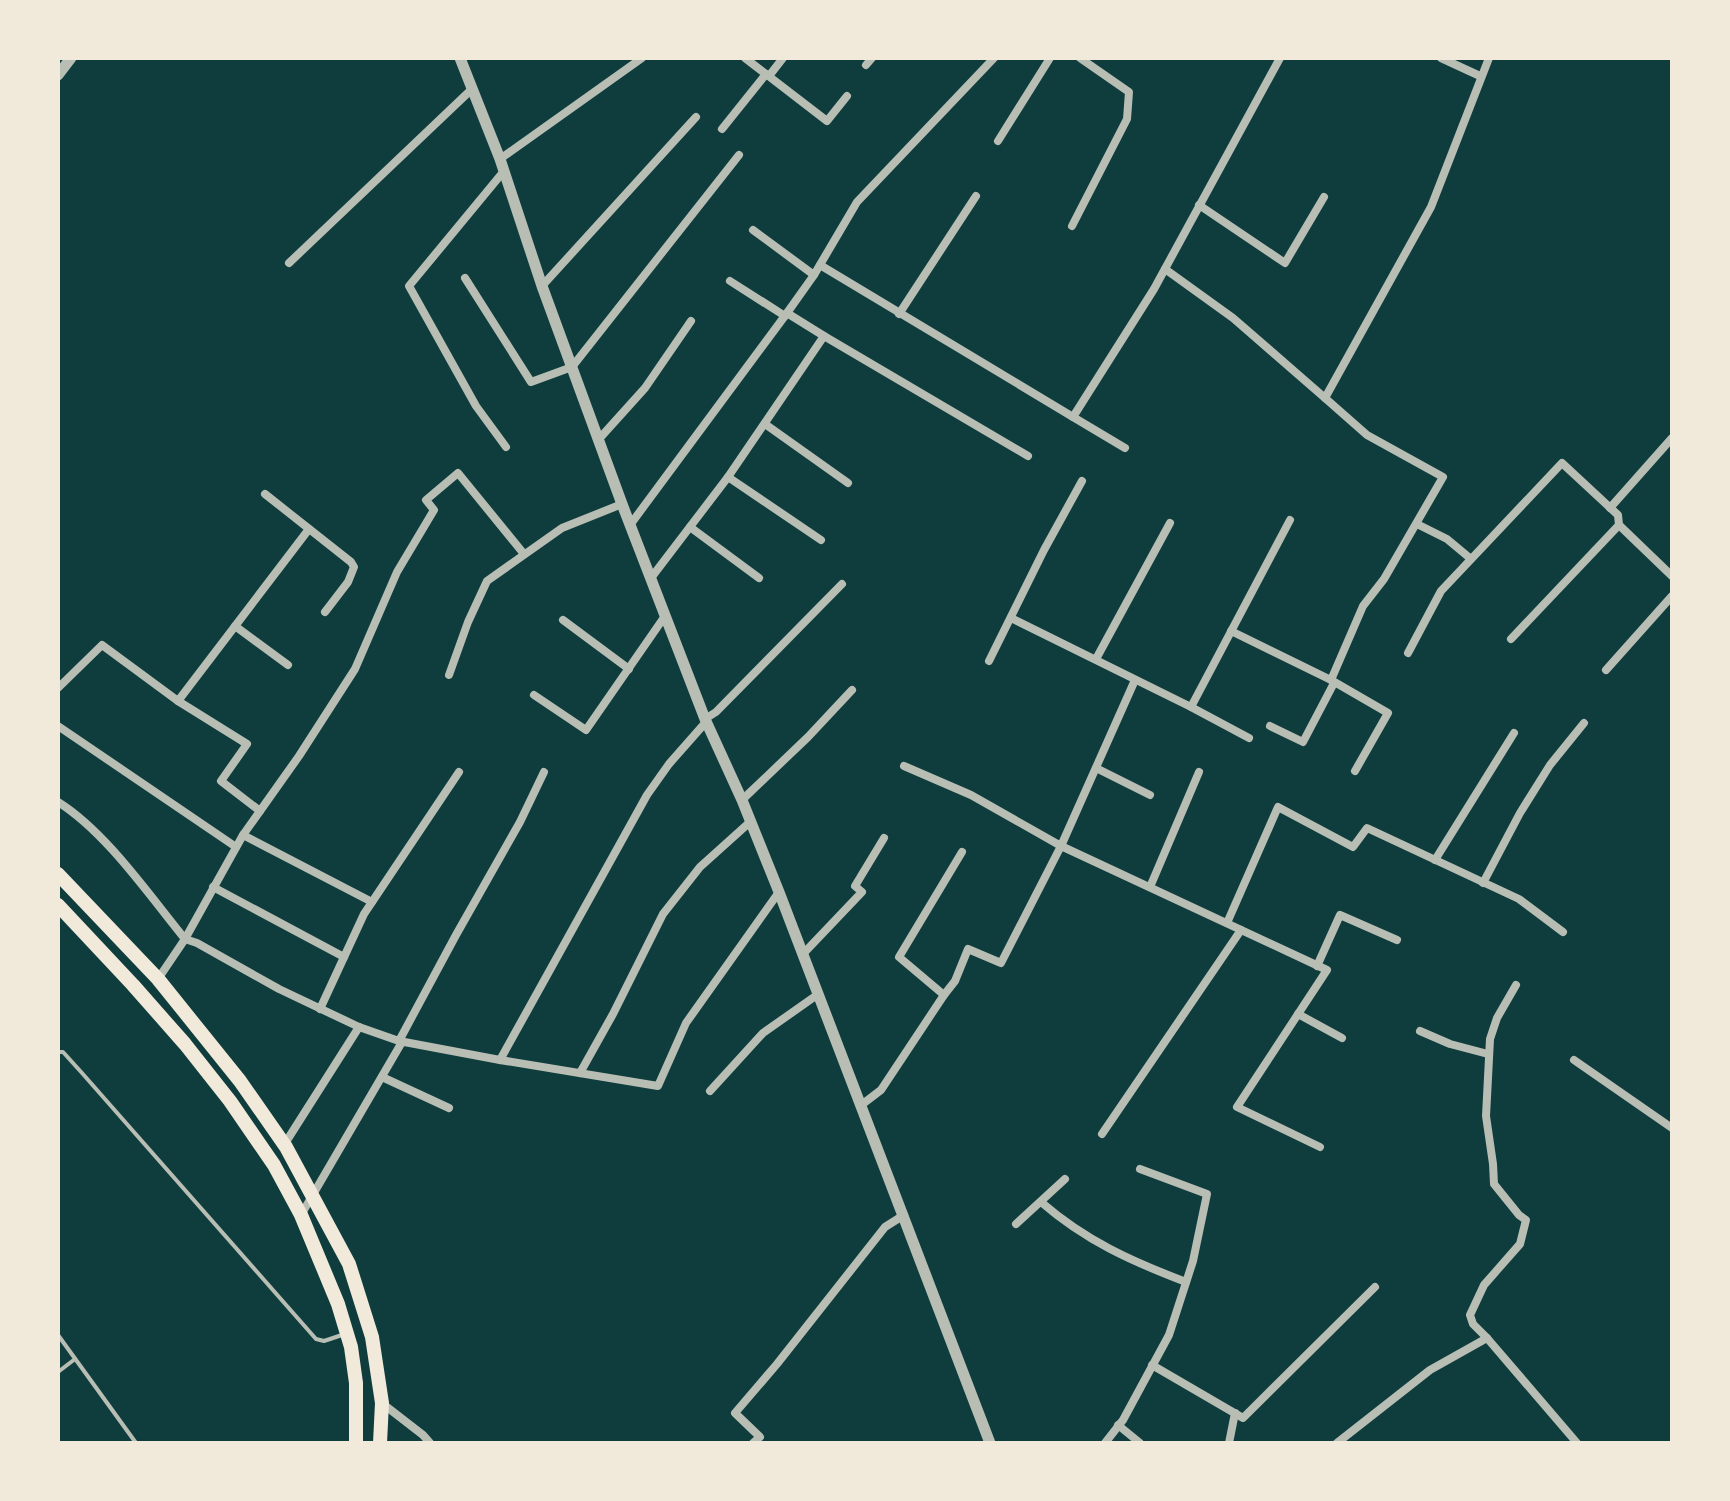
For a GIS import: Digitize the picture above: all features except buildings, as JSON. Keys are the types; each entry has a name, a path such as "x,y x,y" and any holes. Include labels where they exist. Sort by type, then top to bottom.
{"highway":[{"path":"58,874 158,979 240,1081 284,1145 313,1195 349,1264 372,1337 382,1403 380,1443"},
{"path":"58,905 185,1044 230,1101 274,1165 301,1215 347,1333 356,1383 356,1443"}],"street":[{"path":"58,75 71,58"},
{"path":"460,58 502,165 542,286 630,525 706,721 779,892 990,1443"},
{"path":"506,447 476,406 409,286 502,165 642,58"},
{"path":"745,58 827,121 847,96"},
{"path":"722,129 783,58"},
{"path":"630,525 814,275 857,202 994,58"},
{"path":"998,141 1050,58"},
{"path":"1072,226 1127,119 1129,92 1080,58"},
{"path":"1073,417 1154,289 1280,58"},
{"path":"1441,58 1480,76"},
{"path":"1325,398 1431,207 1489,58"},
{"path":"289,263 472,89"},
{"path":"542,286 696,117"},
{"path":"465,278 531,382 572,367 739,155"},
{"path":"899,314 976,196"},
{"path":"1199,205 1285,263 1324,197"},
{"path":"753,230 814,275"},
{"path":"820,265 1125,448"},
{"path":"1165,269 1233,318 1367,435 1443,477 1384,579 1363,606 1303,742 1270,726"},
{"path":"730,281 1028,456"},
{"path":"599,439 645,388 691,321"},
{"path":"651,578 728,477 824,336"},
{"path":"765,424 848,483"},
{"path":"1610,508 1672,438"},
{"path":"1408,653 1441,591 1562,463 1618,515 1619,525 1672,576"},
{"path":"158,979 185,939 243,835 355,669 397,572 434,510 426,500 458,473 524,554"},
{"path":"728,477 821,540"},
{"path":"989,661 1082,481"},
{"path":"265,494 354,567 348,582 325,612"},
{"path":"449,675 487,581 562,528 622,504"},
{"path":"1191,707 1290,520"},
{"path":"1096,659 1170,523"},
{"path":"1417,524 1447,539 1471,559"},
{"path":"1511,639 1619,525"},
{"path":"690,527 759,578"},
{"path":"178,701 309,529"},
{"path":"500,1060 647,795 669,764 706,721 842,584"},
{"path":"1606,670 1672,596"},
{"path":"534,695 586,730 665,616"},
{"path":"1011,618 1249,738"},
{"path":"563,620 629,669"},
{"path":"235,626 288,665"},
{"path":"1231,631 1388,713 1355,771"},
{"path":"58,688 102,645 178,701 247,744 221,781 260,811"},
{"path":"860,1106 881,1090 955,981 968,949 1001,963 1061,846 1135,680"},
{"path":"742,800 852,690"},
{"path":"1483,883 1550,765 1584,723"},
{"path":"58,726 236,847"},
{"path":"1435,860 1514,733"},
{"path":"904,766 971,795 1061,846 1327,970 1237,1107 1320,1147"},
{"path":"1096,768 1150,795"},
{"path":"320,1009 364,914 459,772"},
{"path":"301,1215 382,1077 544,772"},
{"path":"1150,887 1199,772"},
{"path":"58,802 75,812 120,858 185,939 320,1009 400,1041 658,1086 686,1023 779,892"},
{"path":"1227,923 1278,807 1353,847 1367,828 1519,899 1563,932"},
{"path":"580,1073 663,914 700,867 750,822"},
{"path":"243,835 372,902"},
{"path":"802,955 862,892 855,886 884,838"},
{"path":"944,995 899,957 962,852"},
{"path":"213,887 344,957"},
{"path":"1317,966 1340,915 1397,940"},
{"path":"1102,1134 1241,930"},
{"path":"1516,985 1497,1018 1490,1039 1486,1116 1494,1184 1526,1220 1520,1244 1484,1285 1470,1315 1473,1324 1577,1443"},
{"path":"710,1091 763,1033 817,995"},
{"path":"1298,1014 1342,1038"},
{"path":"284,1145 359,1027"},
{"path":"1420,1031 1450,1044 1488,1054"},
{"path":"1574,1060 1672,1128"},
{"path":"382,1077 449,1108"},
{"path":"1105,1443 1123,1420 1169,1335 1193,1261 1207,1194 1140,1169"},
{"path":"1016,1224 1065,1179"},
{"path":"1041,1202 1064,1223 1100,1245 1186,1282"},
{"path":"753,1443 760,1437 735,1413 885,1227 904,1215"},
{"path":"1152,1365 1243,1418 1375,1287"},
{"path":"1337,1443 1430,1370 1487,1338"},
{"path":"382,1403 430,1443"},
{"path":"1229,1443 1235,1413"},
{"path":"1118,1425 1140,1443"}],"lane":[{"path":"58,1052 63,1052 82,1073 316,1339 324,1341 347,1333"},
{"path":"58,1335 136,1443"},
{"path":"58,1372 75,1359"}]}
